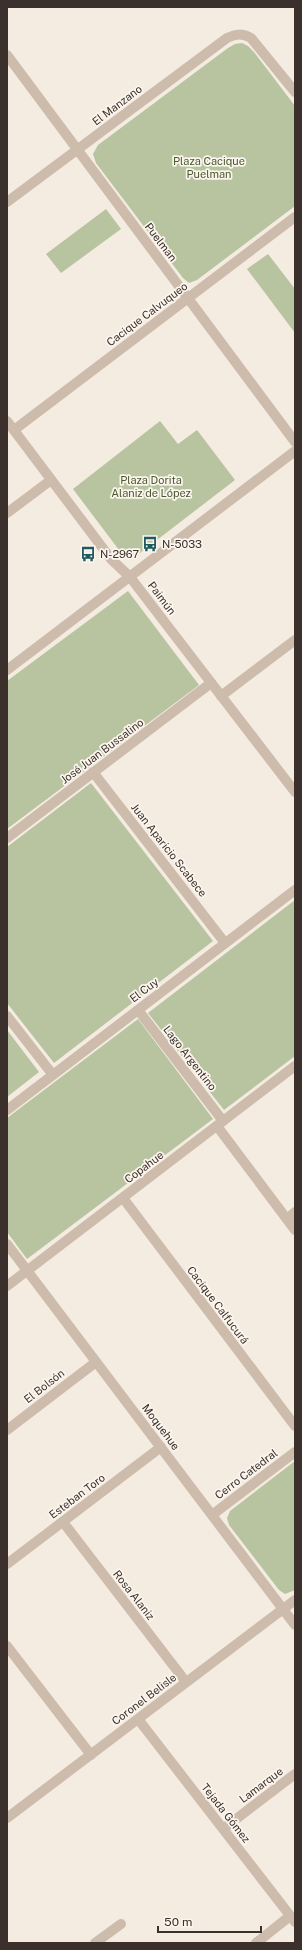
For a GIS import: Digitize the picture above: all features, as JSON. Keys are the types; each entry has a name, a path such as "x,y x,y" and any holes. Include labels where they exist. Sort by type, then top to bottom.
{"street":[{"name":"El Manzano","path":"7,202 227,38 235,34 244,34 252,38 295,91"},
{"name":"Puelman","path":"7,55 295,442"},
{"name":"Cacique Calvuqueo","path":"14,430 295,217"},
{"name":"Paimún","path":"7,421 111,559 130,577 295,792"},
{"path":"7,670 295,451"},
{"path":"7,513 51,480"},
{"path":"221,696 295,640"},
{"name":"José Juan Bussalino","path":"7,838 211,683"},
{"name":"Juan Aparicio Scabece","path":"93,772 226,943"},
{"name":"El Cuy","path":"7,1110 295,890"},
{"name":"Lago Argentino","path":"138,1010 220,1124 291,1215 295,1230"},
{"path":"7,1016 53,1075"},
{"name":"Copahue","path":"7,1286 295,1066"},
{"name":"Cacique Calfucurá","path":"123,1198 295,1426"},
{"name":"Moquehue","path":"7,1244 295,1626"},
{"name":"El Bolsón","path":"7,1430 96,1362"},
{"name":"Esteban Toro","path":"7,1564 161,1447"},
{"name":"Cerro Catedral","path":"212,1515 295,1452"},
{"name":"Rosa Alaniz","path":"63,1522 186,1682"},
{"name":"Coronel Belisle","path":"7,1818 295,1600"},
{"path":"7,1646 91,1754"},
{"name":"Tejada Gómez","path":"138,1719 293,1919"},
{"name":"Lamarque","path":"223,1829 295,1774"},
{"path":"256,1943 293,1919"},
{"path":"95,1943 122,1924"}],"green space":[{"name":"Plaza Cacique Puelman","path":"242,43 254,52 295,106 295,206 197,280 189,283 183,278 96,163 93,154 98,145 228,48 235,44"},
{"path":"106,209 121,229 61,273 46,254"},
{"path":"268,254 295,289 295,333 247,269"},
{"name":"Plaza Dorita Alaniz de López","path":"160,421 178,444 197,430 235,480 140,553 134,555 124,554 119,550 73,489"},
{"path":"128,591 199,685 7,829 7,681"},
{"path":"91,783 213,941 54,1063 7,1003 7,847"},
{"path":"295,900 295,1056 224,1110 148,1013"},
{"path":"138,1019 213,1119 27,1259 7,1232 7,1118"},
{"path":"7,1030 39,1072 7,1097"},
{"path":"295,1461 295,1590 285,1594 279,1590 229,1525 227,1518 230,1511"}],"place":[{"name":"N-5033","path":"150,544"},
{"name":"N-2967","path":"88,554"}]}
